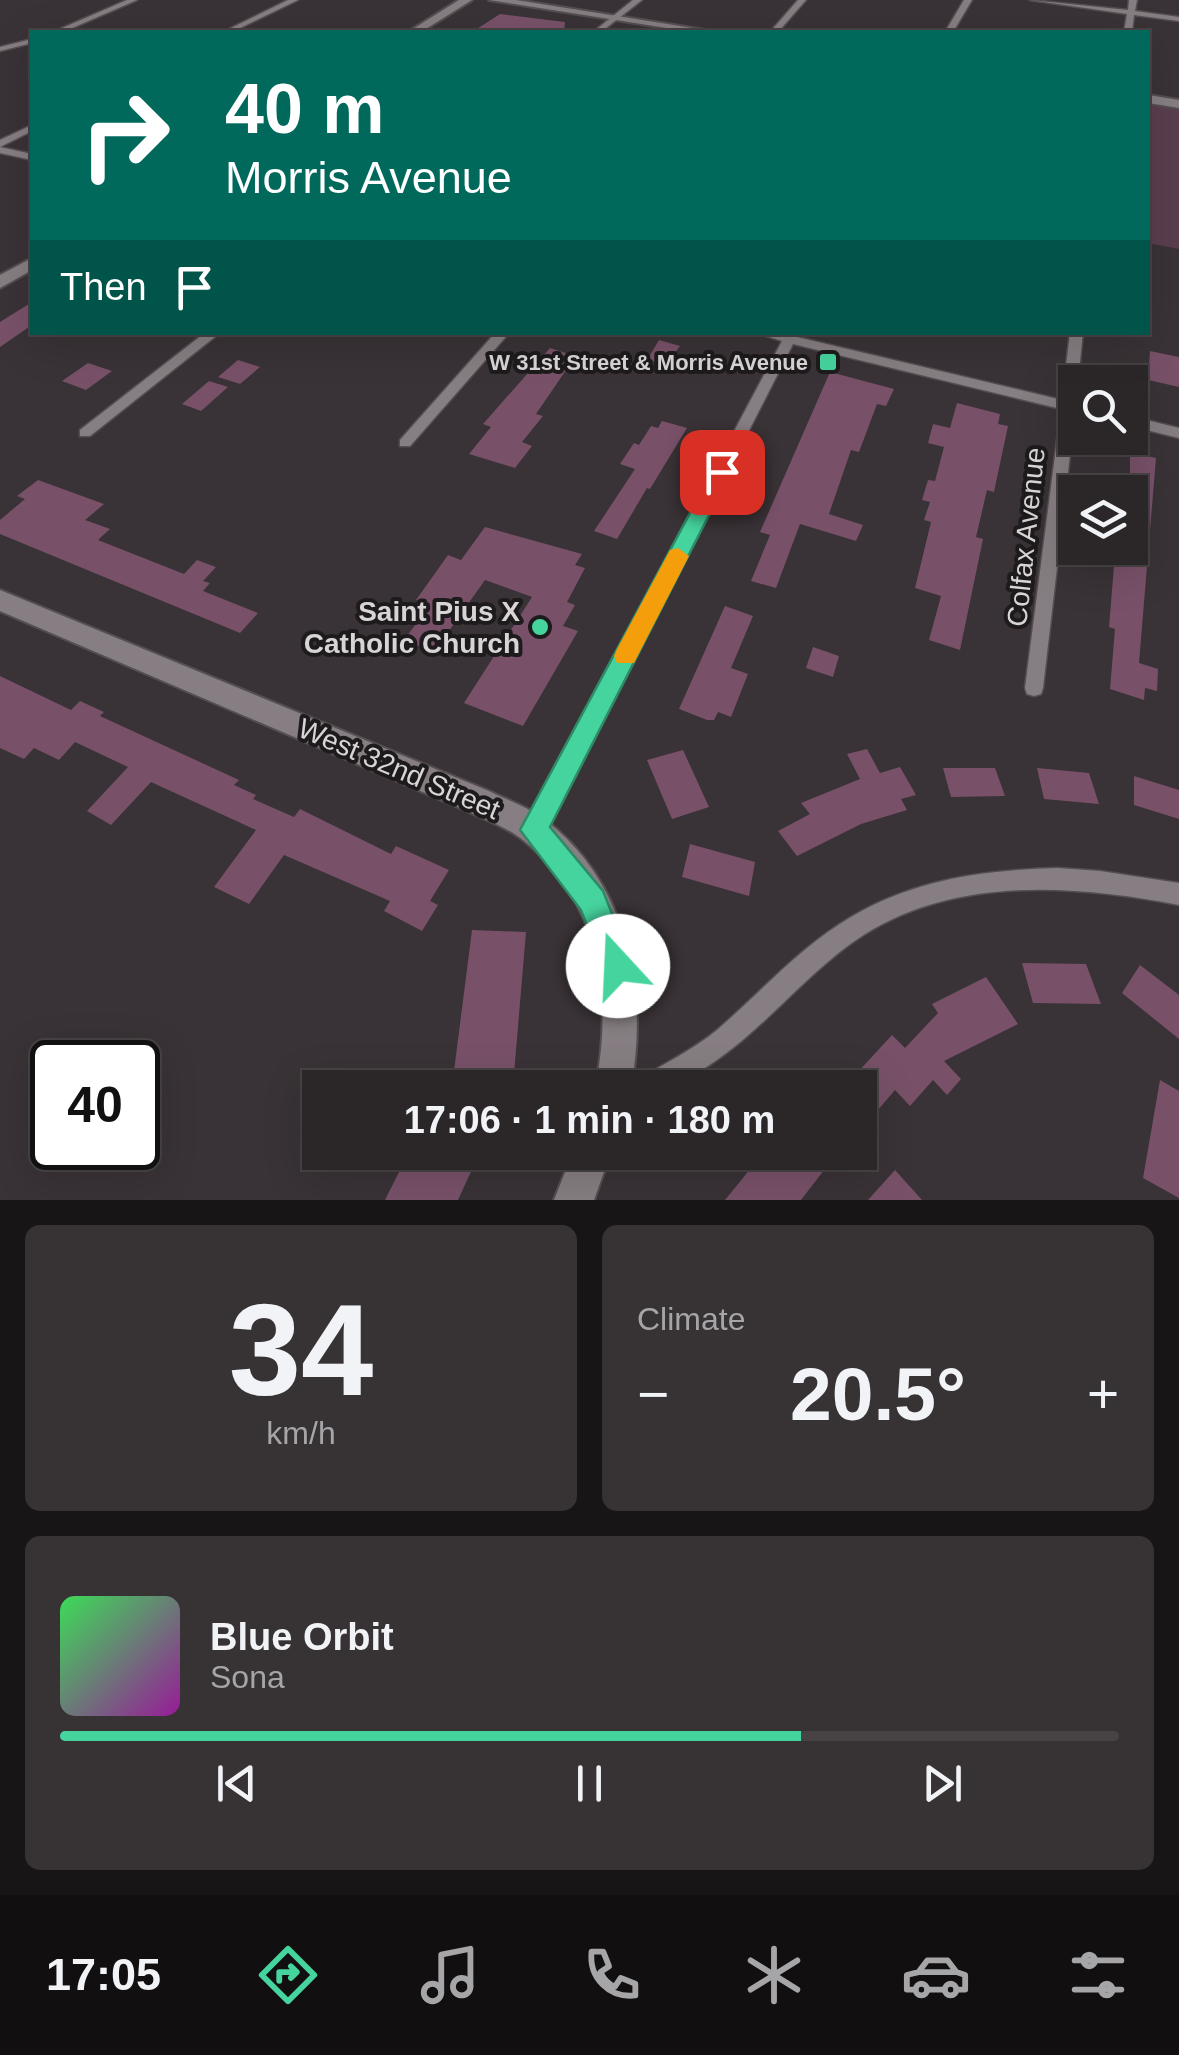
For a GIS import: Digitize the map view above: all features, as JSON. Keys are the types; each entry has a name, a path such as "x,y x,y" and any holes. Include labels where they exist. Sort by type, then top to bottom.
{"street":[{"path":"62,30 133,0"},
{"path":"231,30 294,0"},
{"path":"417,30 467,0"},
{"path":"494,0 698,30"},
{"path":"600,30 638,0"},
{"path":"776,30 802,0"},
{"path":"949,30 968,0"},
{"path":"1034,0 1179,19"},
{"path":"1128,30 1133,0"},
{"path":"0,49 30,42"},
{"path":"1150,99 1179,104"},
{"path":"0,147 30,129"},
{"path":"0,147 30,157"},
{"path":"0,283 30,264"},
{"path":"86,433 210,335"},
{"path":"405,443 501,335"},
{"name":"Colfax Avenue","path":"1074,365 1077,335"},
{"path":"534,830 792,336 1058,404"},
{"path":"1148,426 1179,434"},
{"name":"Colfax Avenue","path":"1034,688 1064,455"},
{"name":"West 32nd Street","path":"0,600 478,801 534,830 567,864 592,902 612,946 623,986 615,1070"},
{"path":"677,1070 722,1042 793,974 862,924 910,904 1015,880 1065,877 1179,894"},
{"path":"574,1200 585,1170"}],"shaded area":[{"path":"1150,104 1179,109 1179,249 1150,243"}],"building":[{"path":"500,14 565,22 564,30 475,30"},
{"path":"30,303 30,326 0,347 0,322"},
{"path":"659,340 680,346 666,365 647,360"},
{"path":"550,348 569,354 566,358 573,360 536,414 543,416 522,442 532,446 515,468 469,454 491,427 483,424"},
{"path":"1150,351 1179,357 1179,387 1148,380"},
{"path":"238,360 260,367 240,384 218,377"},
{"path":"88,363 112,371 86,390 62,381"},
{"path":"830,372 894,389 886,406 877,404 859,452 851,450 829,514 863,525 856,541 800,524 776,588 751,581 770,535 760,532"},
{"path":"209,381 228,387 201,411 182,404"},
{"path":"957,403 1000,414 998,424 1008,426 994,492 987,490 976,537 983,539 960,650 929,640 941,596 915,588 931,522 924,520 930,502 922,500 928,480 935,481 944,447 928,443 933,424 950,428"},
{"path":"662,421 687,428 617,539 594,531 635,469 620,464 634,443 639,445 651,426 658,428"},
{"path":"1130,455 1156,458 1148,554 1148,475 1130,475"},
{"path":"38,480 104,504 85,520 110,529 98,540 184,574 197,560 216,567 203,581 210,583 203,591 258,613 240,633 0,534 0,520 25,499 17,496"},
{"name":"Saint Pius X Catholic Church","path":"485,527 582,554 575,565 585,568 567,602 575,605 563,626 578,631 523,726 464,703 532,597 485,580 434,652 404,640 430,605 416,600 448,555 461,560"},
{"path":"1147,565 1139,663 1158,669 1157,691 1145,688 1144,700 1110,689 1115,629 1109,627 1114,566"},
{"path":"725,606 753,616 731,668 748,674 731,717 718,712 714,720 707,720 679,709"},
{"path":"813,647 839,656 833,677 806,668"},
{"path":"0,676 71,710 80,701 104,712 100,716 239,780 234,785 256,795 253,799 294,817 300,809 391,854 396,846 449,870 430,901 438,905 422,931 384,911 390,901 284,855 249,904 214,887 256,830 151,782 111,825 87,811 128,767 75,742 59,760 34,748 24,759 0,748"},
{"path":"867,749 880,773 900,767 916,795 901,799 907,810 861,824 797,856 778,831 810,814 801,803 860,779 847,754"},
{"path":"683,750 709,807 672,819 647,760"},
{"path":"943,768 995,768 1005,796 951,797"},
{"path":"1037,768 1089,773 1099,804 1044,799"},
{"path":"1134,776 1179,790 1179,819 1134,805"},
{"path":"690,844 755,862 749,896 682,877"},
{"path":"472,930 526,932 514,1070 454,1070"},
{"path":"1022,963 1086,964 1101,1004 1033,1003"},
{"path":"1140,965 1179,995 1179,1039 1122,993"},
{"path":"986,977 1018,1024 944,1061 961,1079 947,1095 933,1080 910,1106 895,1090 877,1111 877,1070 860,1070 892,1035 905,1048 938,1013 932,1004"},
{"path":"1160,1080 1179,1091 1179,1198 1143,1178"},
{"path":"400,1170 472,1170 458,1200 385,1200"},
{"path":"749,1170 824,1170 801,1200 725,1200"},
{"path":"895,1170 922,1200 868,1200"}],"slow traffic":[{"path":"626,656 678,556"}],"place":[{"name":"W 31st Street & Morris Avenue","path":"828,362"},
{"name":"Saint Pius X Catholic Church","path":"540,627"}],"route":[{"path":"618,966 592,902 567,864 534,830 722,472"}]}
